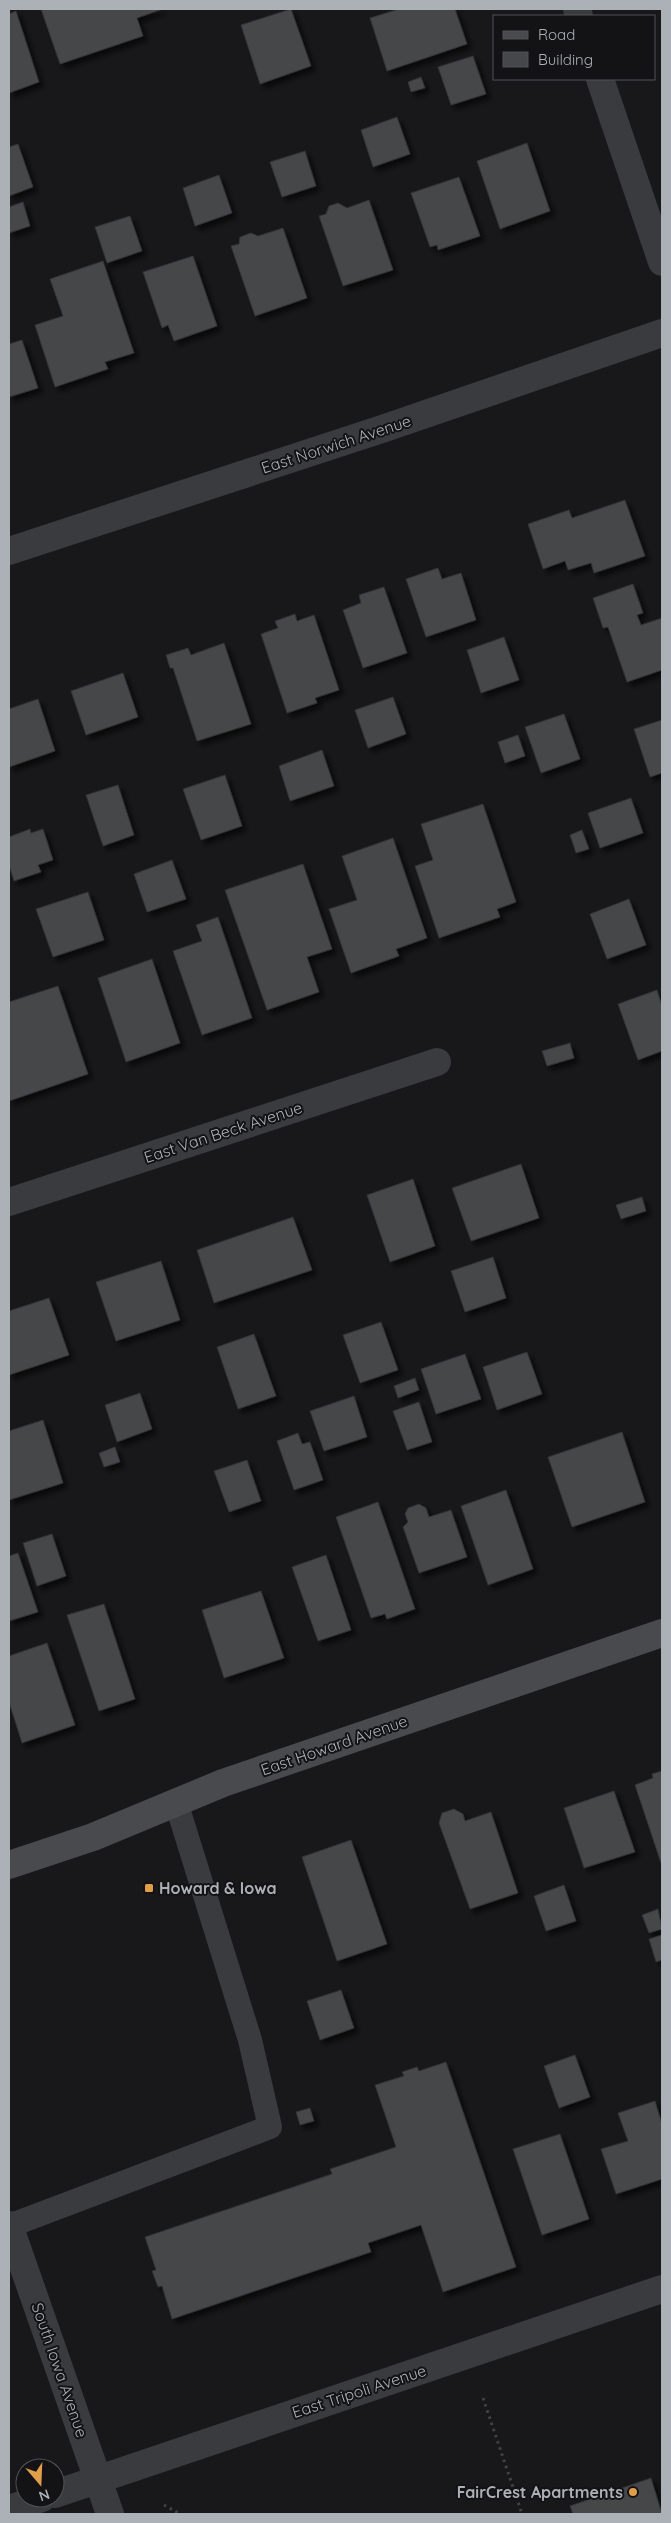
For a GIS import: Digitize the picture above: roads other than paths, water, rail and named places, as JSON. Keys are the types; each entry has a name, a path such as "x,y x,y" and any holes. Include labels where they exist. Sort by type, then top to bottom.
{"main road":[{"name":"East Howard Avenue","path":"9,1865 93,1837 223,1783 662,1633"}],"street":[{"path":"600,80 662,262"},
{"name":"East Norwich Avenue","path":"9,551 382,429 662,333"},
{"name":"East Van Beck Avenue","path":"9,1202 437,1062"},
{"name":"South Iowa Avenue","path":"9,2226 110,2514"},
{"name":"East Tripoli Avenue","path":"65,2491 662,2289"}],"lane":[{"path":"9,2226 270,2128 248,2031 176,1802"}],"place":[{"name":"Howard & Iowa","path":"149,1888"},
{"name":"FairCrest Apartments","path":"633,2492"}]}
